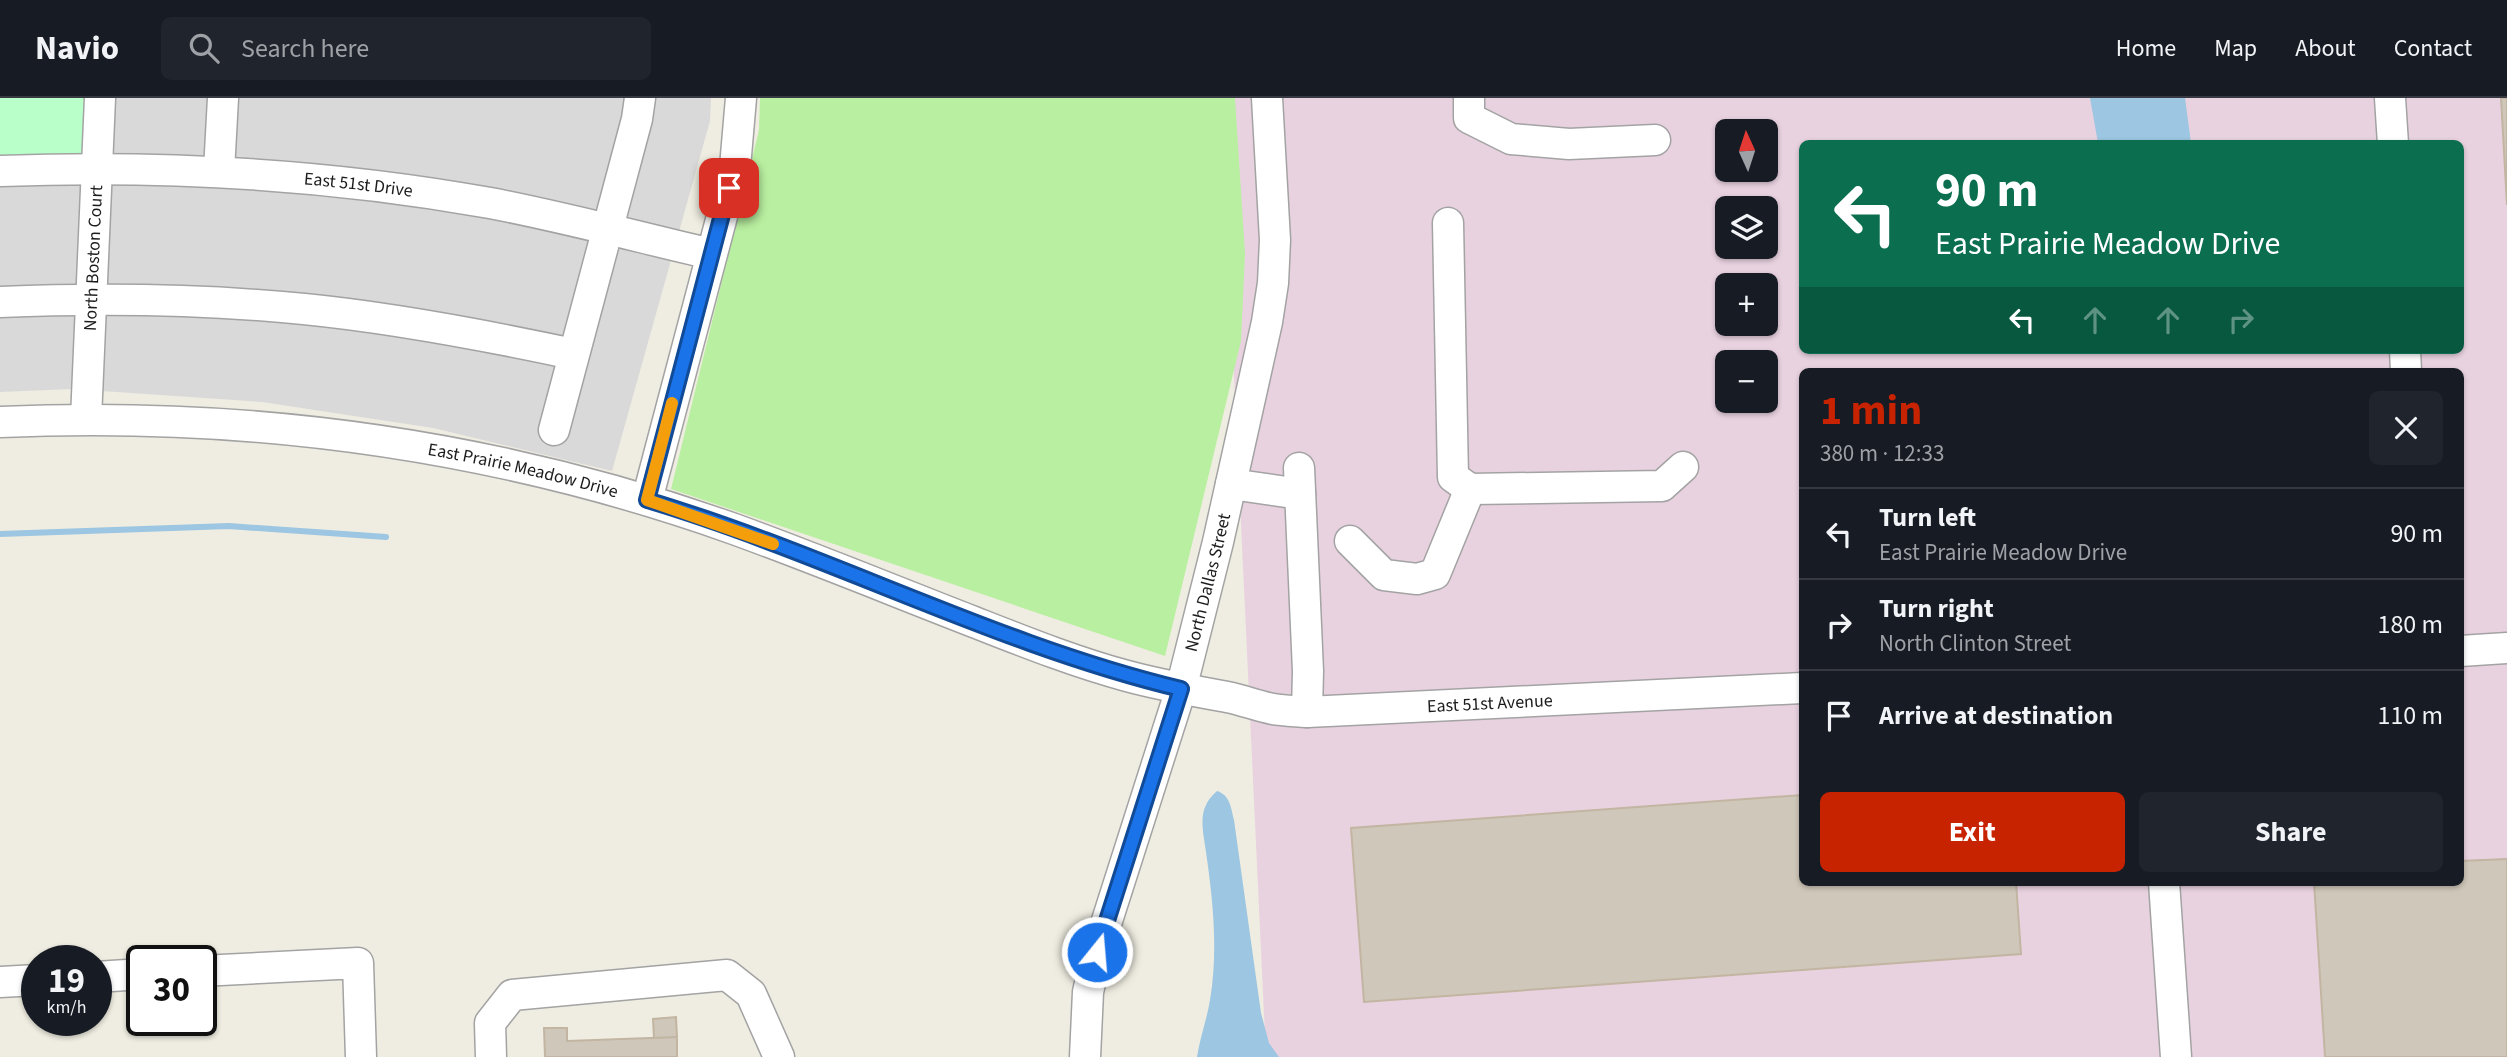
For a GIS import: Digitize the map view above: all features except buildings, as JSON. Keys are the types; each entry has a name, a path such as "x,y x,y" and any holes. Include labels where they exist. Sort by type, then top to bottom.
{"street":[{"name":"North Boston Court","path":"86,419 100,98"},
{"path":"219,171 223,98"},
{"path":"554,430 637,119 640,98"},
{"path":"647,500 735,167 741,98"},
{"name":"North Dallas Street","path":"1085,1057 1088,992 1097,952 1181,689 1267,322 1273,283 1275,240 1267,98"},
{"path":"1469,98 1469,118 1511,139 1569,144 1655,140"},
{"path":"2390,98 2393,140"},
{"name":"East 51st Drive","path":"0,171 97,168 219,171 323,179 452,197 711,254"},
{"path":"1448,223 1453,477 1470,489 1662,486 1683,467"},
{"path":"0,302 92,299 306,309 437,327 573,354"},
{"name":"East Prairie Meadow Drive","path":"0,422 86,419 195,421 276,427 365,438 515,465 647,500 769,542 1054,652 1129,677 1181,689"},
{"path":"1231,484 1263,490 1300,481 1308,671 1307,712"},
{"path":"1350,541 1384,575 1417,579 1435,574 1470,489"},
{"path":"2464,651 2507,648"},
{"name":"East 51st Avenue","path":"1181,689 1274,709 1307,712 1799,688"},
{"path":"2164,886 2176,1057"},
{"path":"217,970 358,963 361,1057"},
{"path":"491,1057 490,1023 512,995 727,975 751,994 779,1057"},
{"path":"0,982 21,981"}],"shaded area":[{"path":"0,98 711,98 710,121 612,471 433,428 262,402 72,389 0,392"},
{"path":"1221,98 2507,98 2507,1057 1266,1057"}],"green space":[{"path":"0,98 90,98 86,153 0,157"},
{"path":"760,98 1235,98 1245,254 1241,341 1165,656 671,489 759,130"}],"water":[{"path":"2090,98 2185,98 2191,140 2097,140"},
{"path":"1217,791 1227,799 1232,811 1261,1013 1269,1043 1279,1057 1197,1057 1210,1000 1214,960 1212,899 1203,819 1205,807"}],"waterway":[{"path":"0,534 229,526 386,537"}],"slow traffic":[{"path":"672,403 647,500 773,544"}],"route":[{"path":"729,188 647,500 757,538 1054,652 1129,677 1181,689 1097,952"}]}
